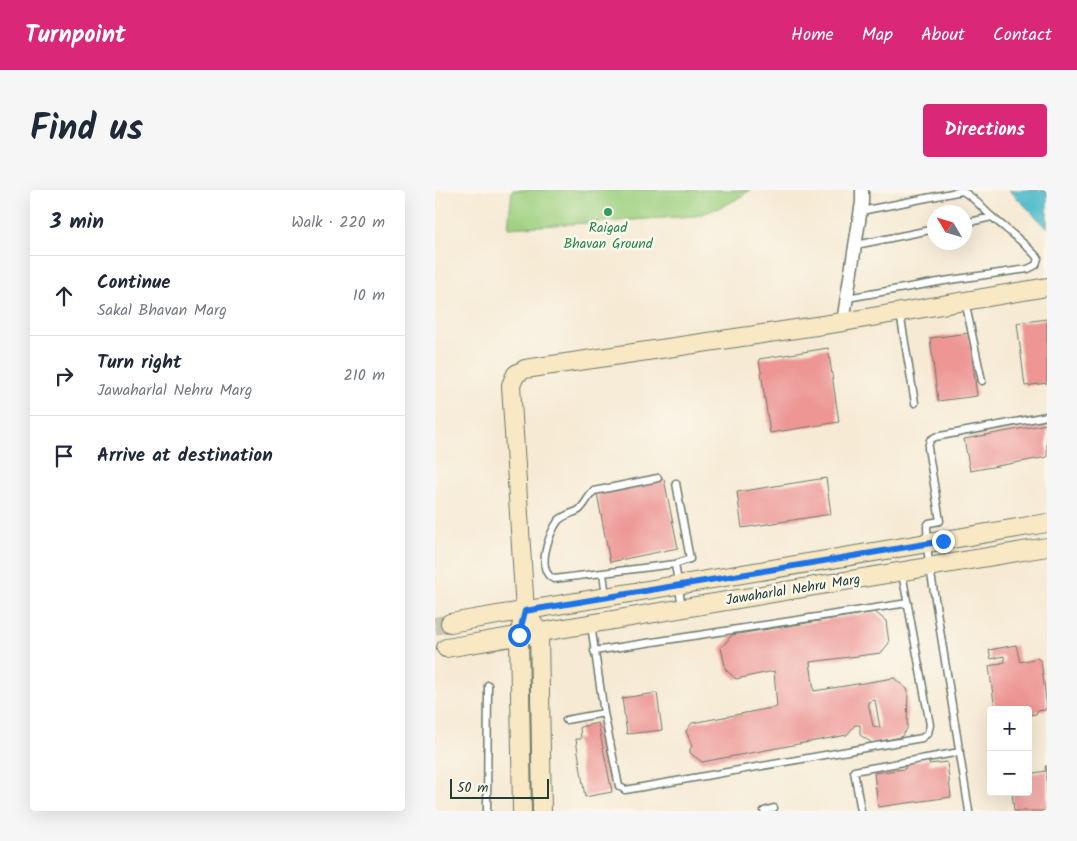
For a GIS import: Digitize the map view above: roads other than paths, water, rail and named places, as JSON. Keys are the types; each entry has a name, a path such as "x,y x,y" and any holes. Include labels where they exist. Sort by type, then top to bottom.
{"street":[{"path":"843,322 861,210 862,190"},
{"path":"522,811 519,635 525,611 511,385 516,374 525,369 843,322 1047,287"},
{"name":"Jawaharlal Nehru Marg","path":"450,623 1047,523"},
{"name":"Jawaharlal Nehru Marg","path":"446,648 1047,547"},
{"path":"525,611 539,632 542,811"}],"lane":[{"path":"847,298 1028,268 1036,264 1038,258 971,195 961,191 861,210"},
{"path":"972,222 993,217"},
{"path":"855,245 927,231"},
{"path":"965,301 981,381"},
{"path":"900,312 915,403"},
{"path":"969,811 927,543 927,526 932,522 940,521 928,448 930,440 935,437 1047,416"},
{"path":"658,478 593,491 579,509 558,521 545,551 545,570 549,577 554,579 675,564 690,559 676,483"},
{"path":"675,564 682,608"},
{"path":"591,624 594,651 619,786 625,790 922,738 928,733 930,725 902,572"},
{"path":"603,573 606,597"},
{"path":"594,651 908,603"},
{"path":"487,811 488,685"},
{"path":"566,720 605,713"},
{"path":"861,811 854,771 960,752"},
{"path":"764,811 773,808"}],"water":[{"path":"1009,190 1047,190 1047,228"}],"tunnel":[{"path":"435,626 450,623"}],"place":[{"name":"Raigad Bhavan Ground","path":"608,212"}]}
